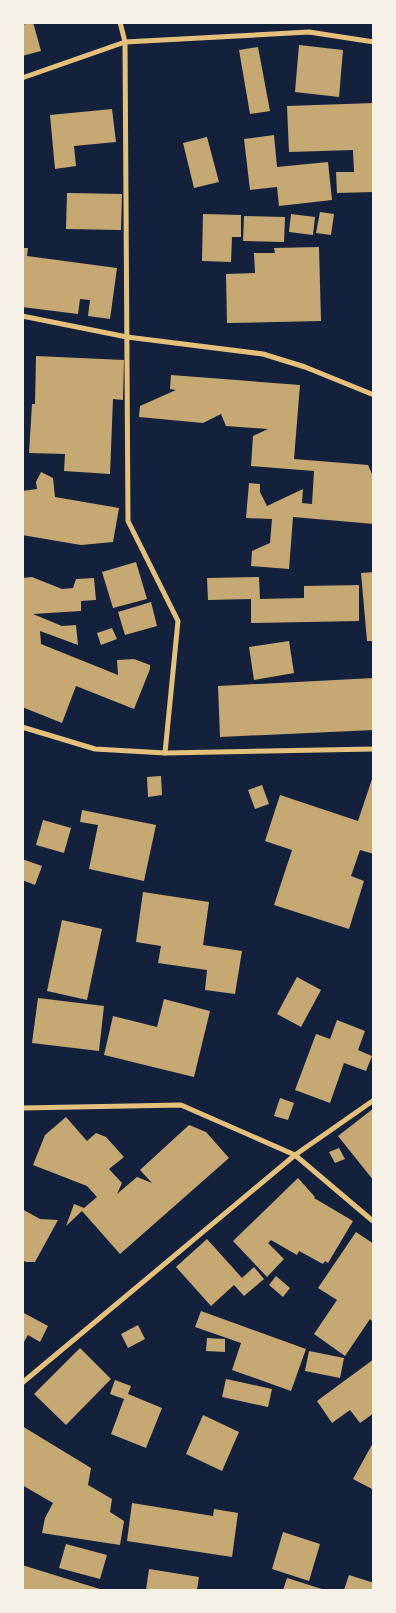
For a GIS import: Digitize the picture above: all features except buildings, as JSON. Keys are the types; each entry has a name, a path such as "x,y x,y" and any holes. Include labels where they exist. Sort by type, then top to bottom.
{"street":[{"path":"120,22 125,42 128,521 178,622 165,753"},
{"path":"22,78 125,42 309,32 374,42"},
{"path":"22,316 127,337 263,354 305,367 374,395"},
{"path":"22,727 95,749 165,753 374,750"},
{"path":"22,1383 294,1155 374,1100"},
{"path":"22,1108 181,1105 294,1155 374,1222"}]}
